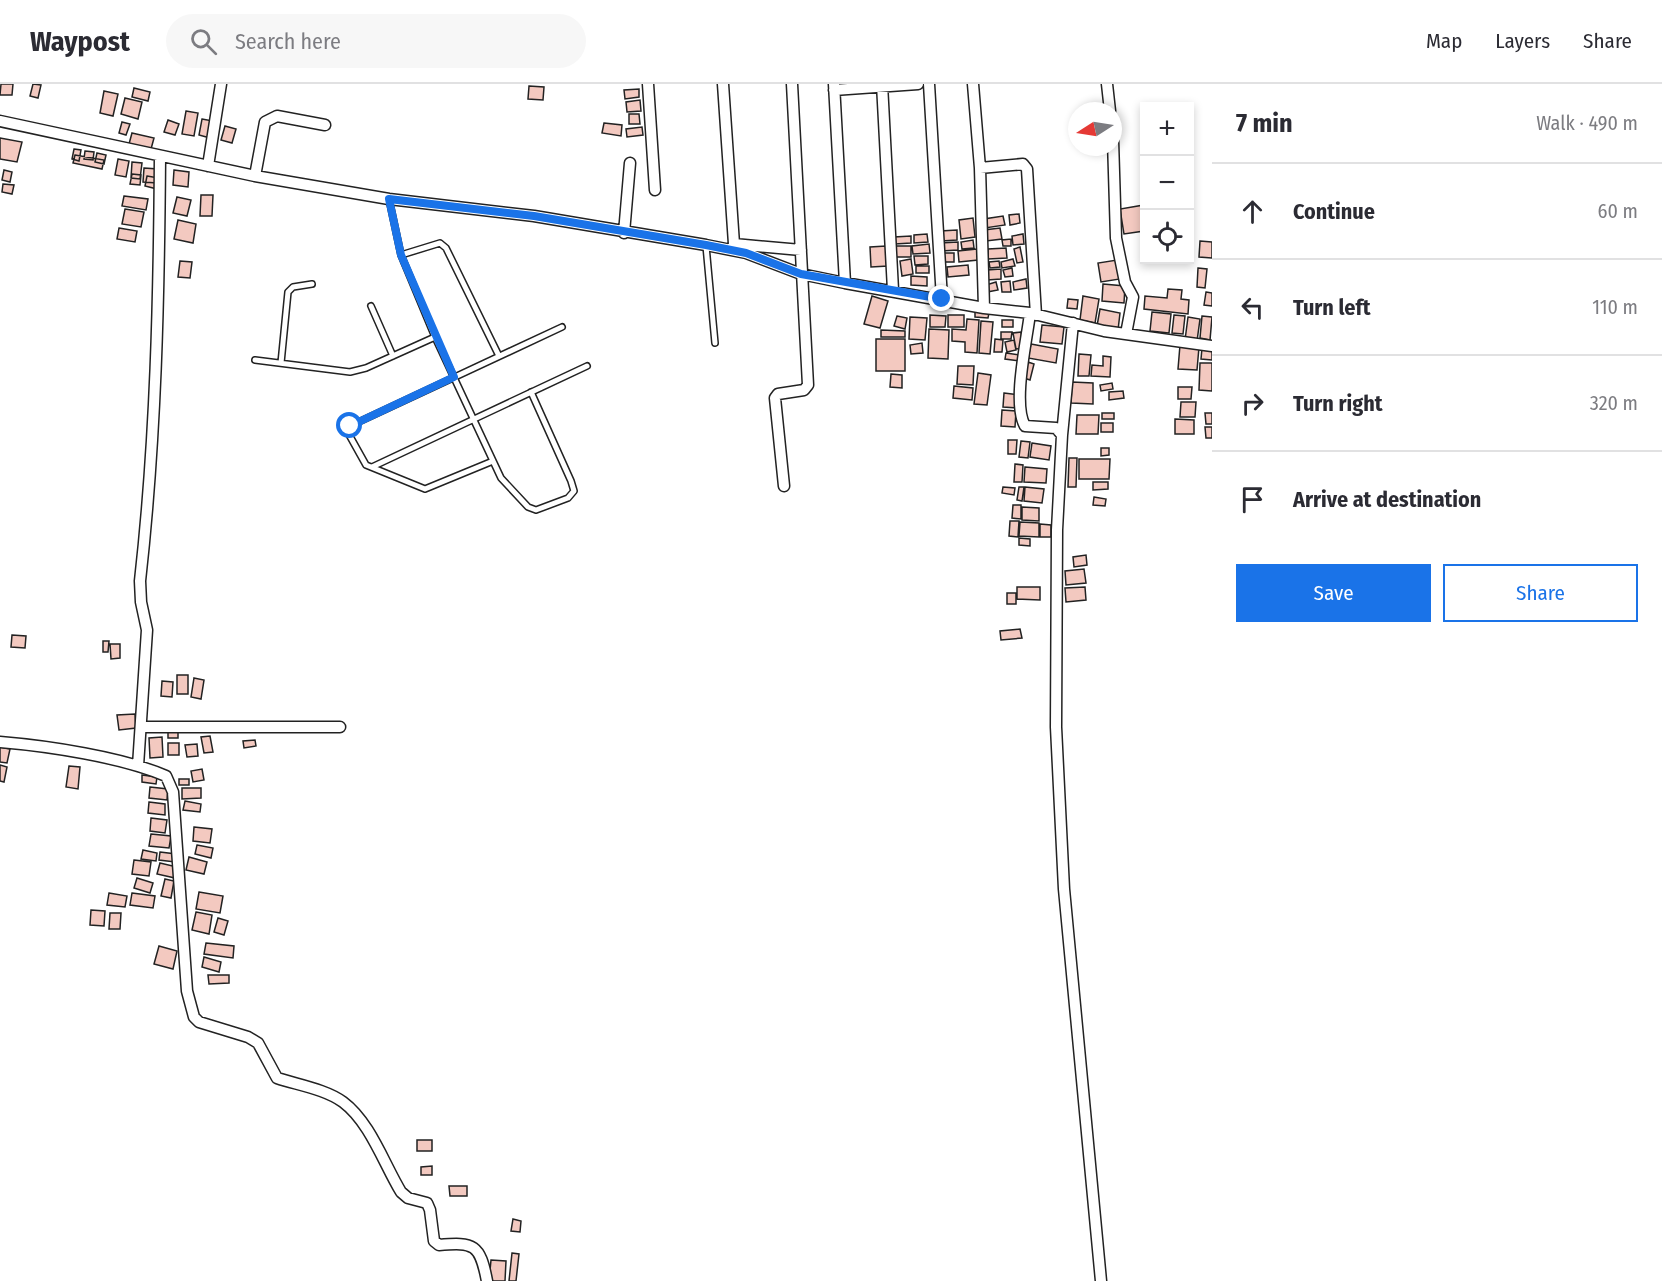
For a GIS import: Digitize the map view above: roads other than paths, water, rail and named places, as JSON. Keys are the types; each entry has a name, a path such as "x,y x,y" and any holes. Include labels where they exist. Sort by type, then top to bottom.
{"street":[{"path":"208,166 221,84"},
{"path":"648,84 655,190"},
{"path":"723,84 733,247"},
{"path":"784,486 775,406 778,394 804,390 808,385 792,84"},
{"path":"845,283 834,87 918,84"},
{"path":"928,84 942,299"},
{"path":"973,84 980,168 984,308"},
{"path":"1107,84 1109,102"},
{"path":"882,85 892,290"},
{"path":"255,176 265,122 270,118 277,116 325,125"},
{"path":"0,121 255,176 389,199 534,216 624,233 706,245 801,250"},
{"path":"138,766 147,630 141,602 140,581 153,447 158,350 160,156"},
{"path":"1113,156 1116,238 1125,282 1133,297 1126,334"},
{"path":"624,233 630,163"},
{"path":"980,168 1023,164 1027,169 1033,314 1020,399 1022,419 1025,426 1056,428 1062,435"},
{"path":"733,247 801,274 984,308 1033,314 1126,334 1212,346"},
{"path":"1073,323 1056,530 1056,727 1064,889 1101,1281"},
{"path":"141,727 340,727"},
{"path":"0,742 37,745 138,766 166,776 173,792 187,991 194,1017 199,1022 248,1037 258,1043 277,1078 321,1091 342,1101 357,1114 401,1192 408,1198 427,1203 434,1241 439,1245 466,1243 473,1246 487,1281"}],"lane":[{"path":"389,199 401,255 435,337 501,478 528,507 536,510 572,495 571,481 531,392"},
{"path":"401,255 433,244 440,243 446,248 499,356"},
{"path":"706,245 715,343"},
{"path":"282,363 288,292 293,288 312,284"},
{"path":"371,306 393,356"},
{"path":"493,461 425,489 362,462 348,436 350,426 562,327"},
{"path":"255,360 350,372 366,368 435,337"},
{"path":"372,468 587,366"}]}
